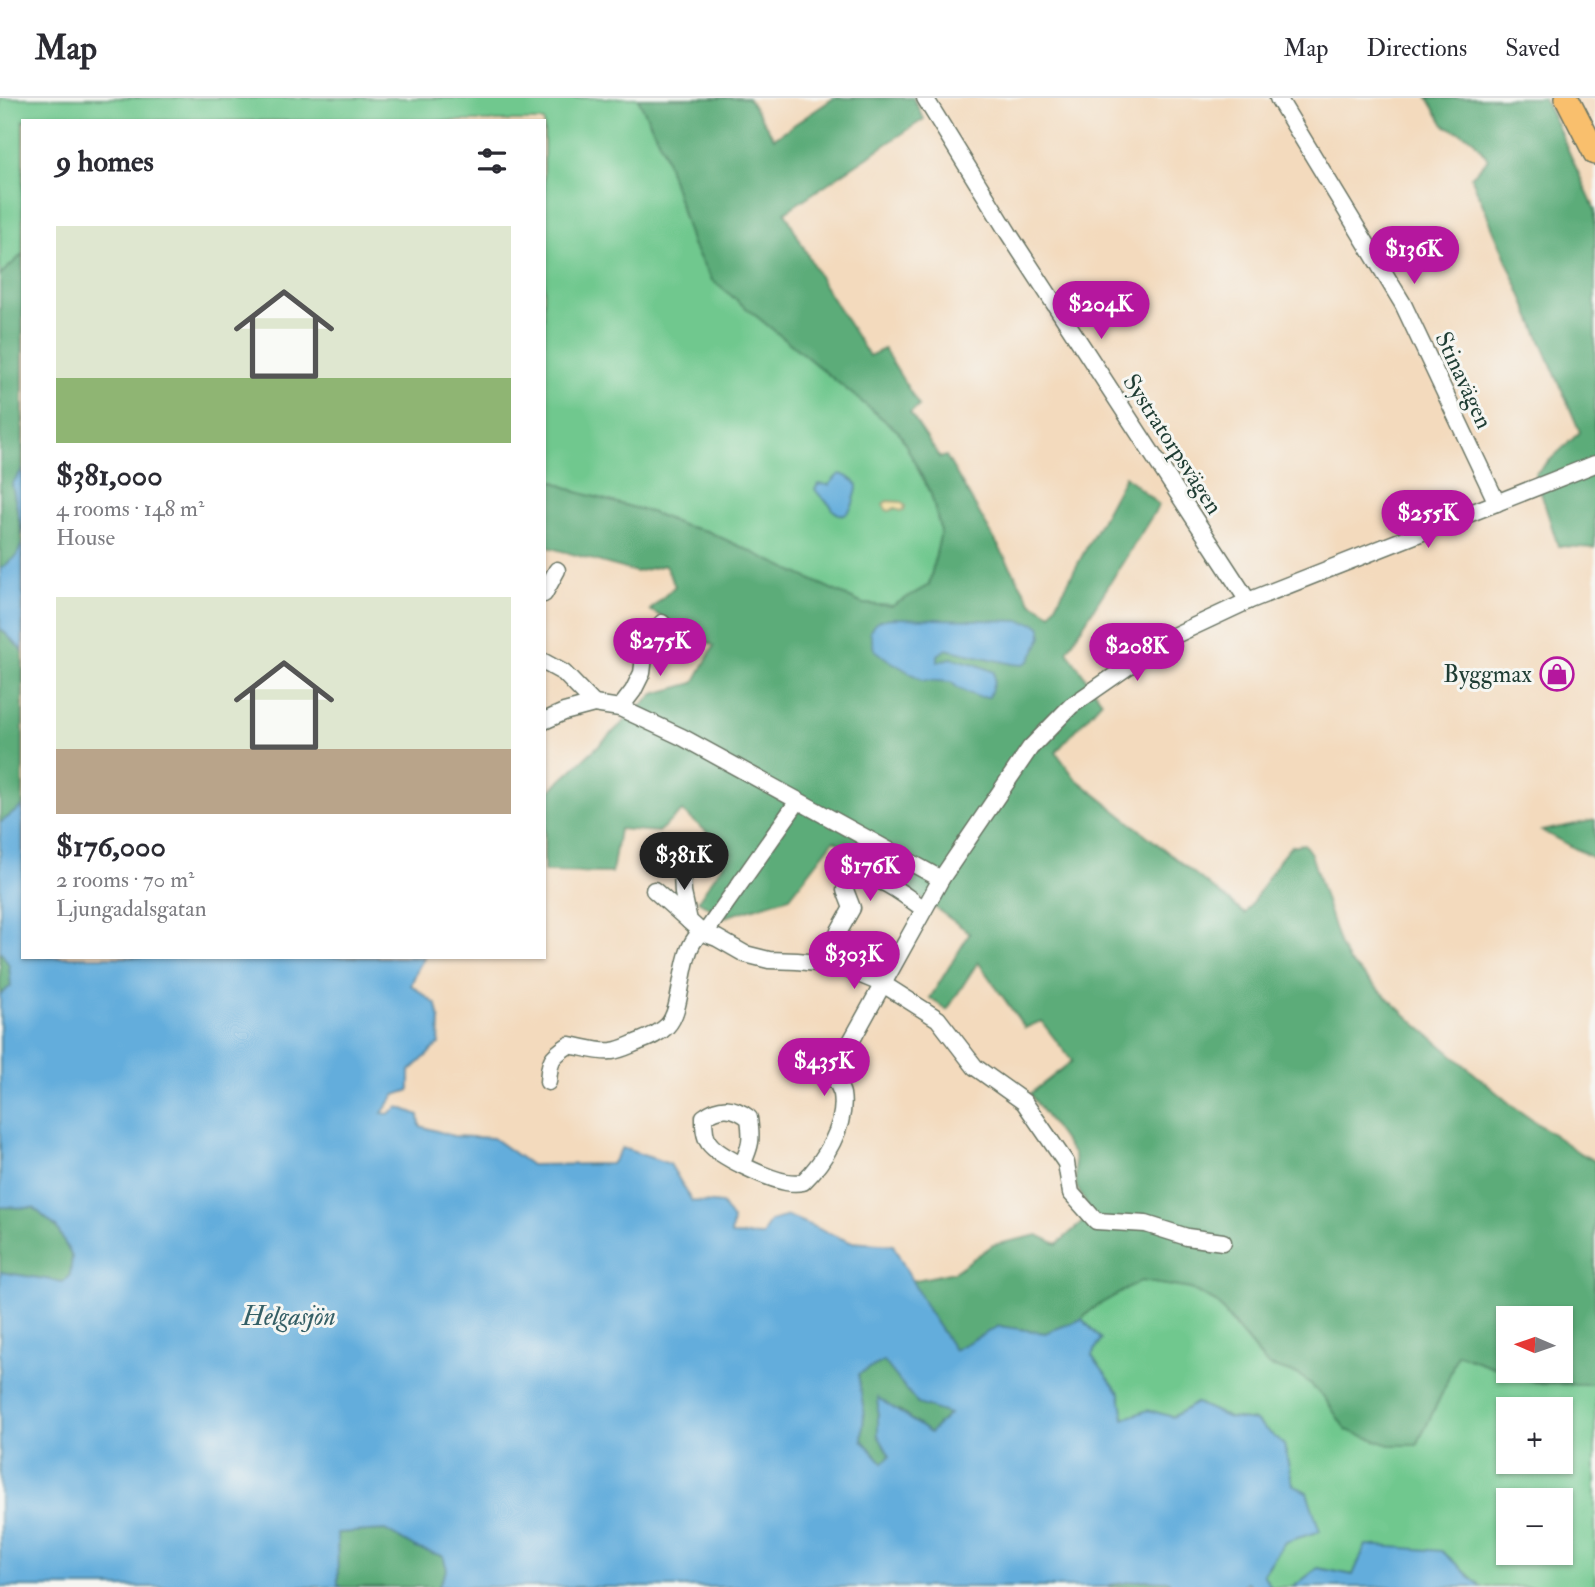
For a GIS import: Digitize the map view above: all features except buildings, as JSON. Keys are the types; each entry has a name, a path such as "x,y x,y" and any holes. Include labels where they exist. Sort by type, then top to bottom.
{"highway":[{"path":"1567,98 1595,153"},
{"path":"1580,98 1595,128"}],"street":[{"name":"Systratorpsvägen","path":"925,98 1009,234 1248,601"},
{"name":"Stinavägen","path":"1278,98 1403,304 1497,503"},
{"path":"742,1165 761,1175 788,1183 803,1182 815,1171 829,1149 843,1109 842,1092 833,1074 924,909 941,879 1030,748 1072,706 1169,638 1248,601 1595,464"},
{"path":"546,590 557,570"},
{"path":"620,708 642,673 646,642 662,623"},
{"path":"546,663 564,673 594,704"},
{"path":"546,720 594,704 620,708 682,737 941,879"},
{"path":"695,926 708,929 798,801"},
{"path":"548,1082 550,1062 558,1052 569,1045 610,1052 651,1037 667,1026 673,1016 694,940 695,926 683,893 681,873 684,862"},
{"path":"837,965 835,944 852,908 845,890 847,882 855,877 866,876 881,881 924,909"},
{"path":"654,890 695,926 745,954 769,960 837,965 883,984 938,1019 975,1067 1024,1102 1066,1163 1071,1193 1096,1221 1146,1224 1187,1237 1223,1242"}],"green space":[{"path":"0,98 638,98 663,149 692,244 712,280 899,432 931,494 941,532 929,585 892,606 863,604 707,531 577,492 546,478 546,119 21,119 21,256 0,275"},
{"path":"638,98 748,98 774,138 834,98 913,98 924,119 785,212 823,284 869,356 884,349 919,406 910,413 940,458 946,456 1031,602 1051,614 1125,476 1159,505 1067,651 1102,701 1056,752 1075,778 1245,914 1280,859 1291,846 1304,844 1311,854 1340,946 1349,962 1417,1025 1515,1108 1595,1161 1595,1384 1539,1383 1573,1383 1573,1306 1496,1306 1496,1368 1457,1354 1445,1387 1417,1445 1390,1445 1346,1430 1324,1397 1300,1375 1267,1365 1216,1302 1191,1289 1141,1281 1093,1308 1082,1319 1045,1333 999,1326 954,1350 911,1281 954,1272 993,1245 1038,1235 1057,1244 1092,1214 1077,1188 1074,1155 1030,1094 1072,1061 1041,1021 1025,1028 978,962 947,1010 930,998 970,933 834,840 790,897 725,917 698,901 731,852 682,811 658,832 619,829 612,873 546,872 546,794 654,694 694,683 714,646 650,610 675,586 665,565 636,572 546,547 546,478 577,492 707,531 863,604 892,606 929,585 941,532 931,494 899,432 712,280 692,244 663,149"},
{"path":"1428,98 1543,98 1595,210 1595,548 1558,546 1535,474 1580,432 1471,177 1488,159 1472,138 1444,125"},
{"path":"21,256 21,472 12,484 21,531 21,546 17,556 0,569 0,275"},
{"path":"0,628 21,649 21,807 0,823"},
{"path":"1595,820 1595,859 1542,831"},
{"path":"0,950 9,965 11,986 0,995"},
{"path":"0,1207 34,1208 57,1228 72,1257 70,1275 64,1282 0,1272"},
{"path":"1141,1281 1191,1289 1216,1302 1267,1365 1300,1375 1324,1397 1346,1430 1417,1445 1445,1387 1457,1354 1496,1368 1496,1383 1595,1384 1595,1587 1482,1587 1442,1551 1353,1575 1318,1568 1293,1587 1271,1587 1263,1575 1285,1542 1293,1485 1284,1445 1256,1421 1229,1418 1196,1403 1173,1417 1148,1410 1124,1419 1120,1394 1092,1356 1101,1339 1082,1319 1093,1308"},
{"path":"884,1361 918,1404 949,1413 930,1433 898,1410 878,1435 891,1456 883,1463 862,1440 864,1412 858,1374"},
{"path":"385,1530 416,1548 443,1556 447,1569 438,1587 338,1585 337,1533"},
{"path":"1144,1580 1169,1581 1169,1587 1109,1587 1109,1585"}],"sand":[{"path":"887,501 902,502 904,510 886,510 883,504"}],"water":[{"path":"21,472 21,527 12,484"},
{"path":"841,474 853,480 857,487 852,507 845,514 834,511 815,489 819,484 829,485"},
{"path":"21,546 21,649 0,628 0,569 17,556"},
{"path":"893,618 1020,621 1037,624 1041,628 1042,637 1030,660 1023,665 946,649 938,655 938,662 951,658 994,672 989,697 978,697 959,689 951,682 922,680 874,649 870,631 880,621"},
{"name":"Helgasjön","path":"21,807 21,959 424,959 411,985 437,1005 440,1019 439,1044 410,1071 410,1090 395,1095 382,1113 388,1114 399,1107 419,1115 420,1126 453,1136 493,1138 531,1165 611,1164 622,1148 670,1164 692,1201 722,1204 733,1220 731,1235 762,1236 770,1221 788,1216 850,1242 893,1245 928,1311 954,1350 999,1326 1045,1333 1082,1319 1101,1339 1092,1356 1120,1394 1124,1419 1148,1410 1173,1417 1196,1403 1229,1418 1256,1421 1284,1445 1293,1485 1307,1492 1320,1531 1285,1542 1263,1574 1271,1587 1252,1587 1247,1582 1241,1587 1169,1587 1169,1581 1144,1580 1109,1587 438,1587 447,1569 443,1556 416,1548 385,1530 337,1533 338,1585 342,1587 0,1587 0,1272 63,1282 70,1275 72,1257 57,1228 34,1208 0,1207 0,995 11,986 9,965 0,950 0,823","holes":["884,1361 918,1404 949,1414 930,1433 878,1398 878,1435 890,1456 883,1463 862,1440 864,1412 858,1374"]},
{"path":"1366,1545 1442,1551 1481,1587 1293,1587 1318,1568 1353,1575"}],"place":[{"name":"Byggmax","path":"1557,674"}]}
